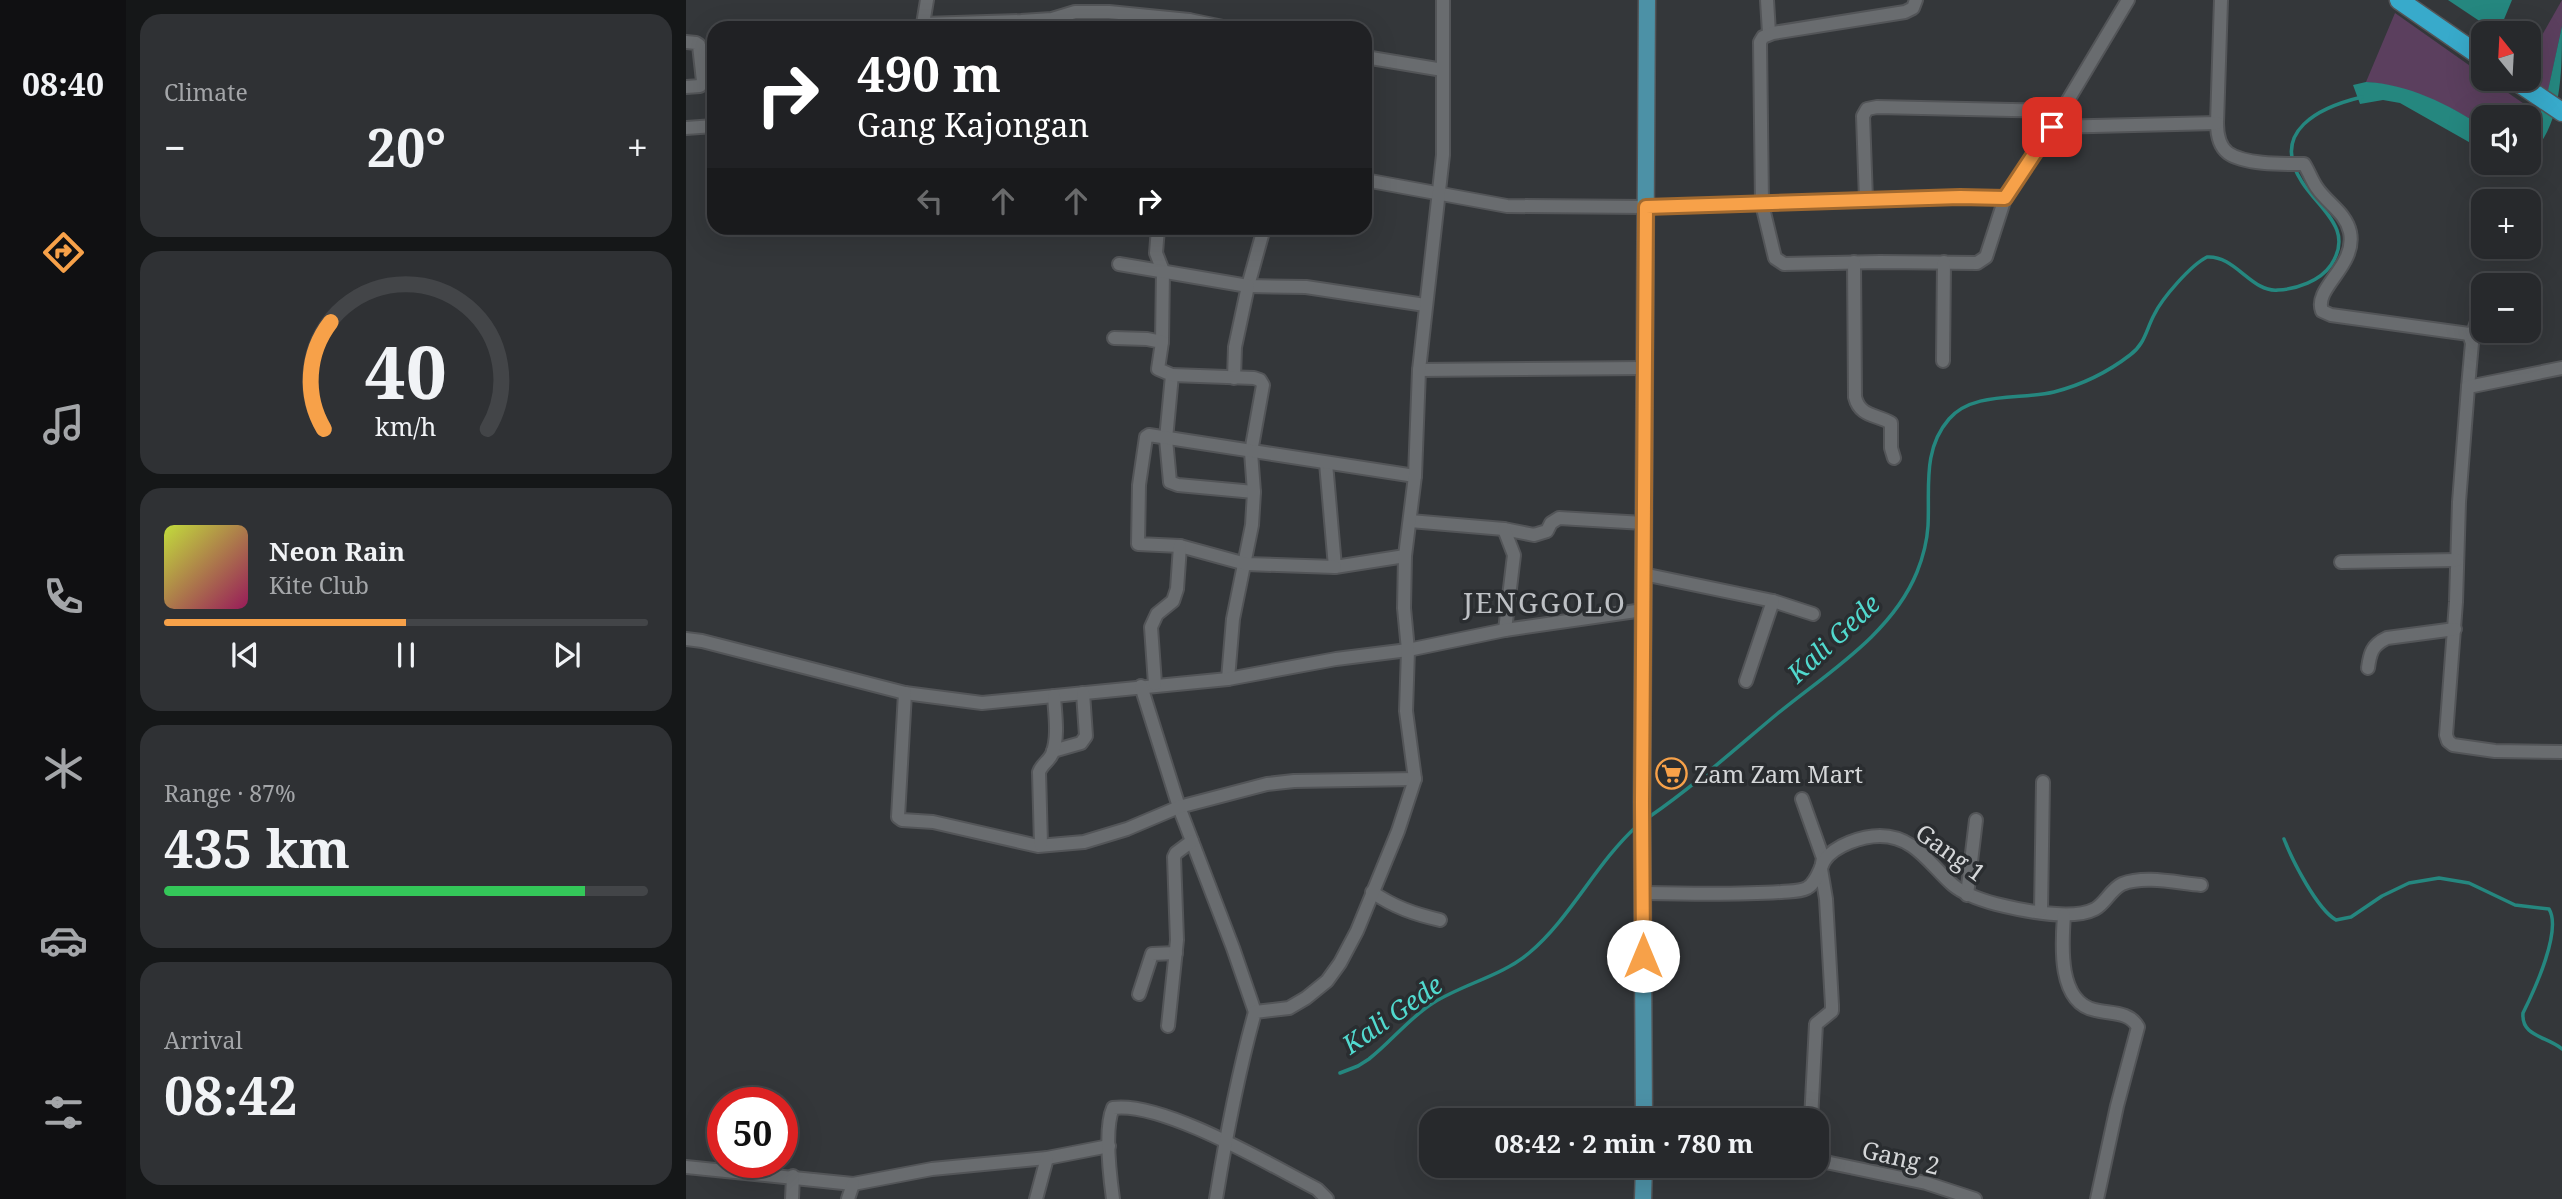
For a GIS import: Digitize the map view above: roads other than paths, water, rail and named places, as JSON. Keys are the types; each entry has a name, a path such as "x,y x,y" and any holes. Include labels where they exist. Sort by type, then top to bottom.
{"highway":[{"path":"2399,0 2471,50"},
{"path":"2531,91 2562,112"}],"main road":[{"path":"1644,1108 1642,802 1647,0"},
{"path":"1643,1199 1644,1178"}],"street":[{"path":"922,21 927,0"},
{"path":"1255,1012 1289,1008 1318,990 1327,981 1357,931 1398,831 1415,779 1406,711 1408,650 1404,608 1405,556 1415,476 1419,370 1425,305 1439,194 1444,114 1443,0"},
{"path":"1767,0 1769,33"},
{"path":"1916,0 1913,8 1905,12 1769,33 1760,42 1762,204 1775,258 1779,262 1977,263 1986,257 2005,198 2052,127 2128,0"},
{"path":"2221,0 2217,123 2219,141 2230,155 2287,166 2305,165 2318,189 2344,218 2350,237 2349,251 2342,267 2320,300 2322,310 2331,315 2471,335"},
{"path":"1013,21 1052,19 1075,12 1109,12 1168,21"},
{"path":"686,42 698,44 703,81 700,86 686,87"},
{"path":"1372,58 1443,70"},
{"path":"1866,200 1863,116 1867,109 1877,107 2060,111"},
{"path":"2052,127 2217,123"},
{"path":"686,128 707,126"},
{"path":"1372,181 1507,206 1646,207 2005,198"},
{"path":"1157,235 1156,253 1163,271 1162,342 1158,369 1172,375 1254,378 1260,380 1262,385 1251,452 1254,492 1252,525 1233,619 1228,679"},
{"path":"1234,378 1236,347 1248,286 1262,235"},
{"path":"1854,262 1855,397 1858,407 1864,413 1891,423 1891,448 1894,458"},
{"path":"1943,361 1944,262"},
{"path":"1119,264 1248,286 1306,287 1425,305"},
{"path":"1114,338 1162,342"},
{"path":"2471,343 2456,560 2455,629 2446,735 2453,745 2495,751 2562,752"},
{"path":"1419,370 1645,368"},
{"path":"2468,387 2562,368"},
{"path":"1172,375 1166,439 1168,477 1172,484 1254,492"},
{"path":"1405,556 1335,567 1246,564 1180,546 1138,544 1139,485 1146,436 1149,435 1415,476"},
{"path":"1326,463 1335,567"},
{"path":"1410,521 1504,529 1534,535 1547,531 1551,523 1559,518 1644,523"},
{"path":"1504,529 1514,555 1505,630"},
{"path":"1155,684 1152,627 1157,614 1173,601 1177,589 1180,546"},
{"path":"2341,562 2456,560"},
{"path":"1643,574 1773,601 1813,614"},
{"path":"1746,681 1773,601"},
{"path":"686,639 905,693 982,703 1155,684 1228,679 1336,659 1408,650 1505,630 1643,610"},
{"path":"2368,668 2373,646 2377,642 2387,638 2455,629"},
{"path":"1141,687 1179,807 1255,1012 1239,1074 1216,1199"},
{"path":"905,693 898,817 902,820 933,822 1041,845 1084,842 1127,829 1179,807 1245,789 1281,783 1415,779"},
{"path":"1053,751 1082,743 1086,736 1083,693"},
{"path":"1041,845 1039,772 1042,764 1051,758 1055,744 1054,696"},
{"path":"2040,911 2043,782"},
{"path":"1802,799 1821,852 1832,1011 1816,1024 1812,1108"},
{"path":"1967,895 1976,820"},
{"name":"Gang 1","path":"1644,893 1747,895 1792,892 1811,885 1825,860 1842,847 1862,838 1882,836 1914,846 1953,885 1967,895 1997,905 2064,915 2095,909 2124,883 2152,880 2201,885"},
{"path":"1168,1026 1176,953 1174,858 1176,853 1192,841"},
{"path":"1372,892 1408,912 1440,920"},
{"path":"2064,915 2062,963 2077,999 2091,1010 2129,1016 2138,1027 2096,1199"},
{"path":"1139,994 1152,954 1176,953"},
{"path":"1113,1199 1109,1146 1111,1114 1114,1108 1126,1106 1178,1121 1225,1142 1317,1189 1327,1199"},
{"path":"798,1177 853,1184 932,1170 1047,1158 1109,1146"},
{"path":"1036,1199 1047,1158"},
{"name":"Gang 2","path":"1829,1163 1926,1183 1975,1199"},
{"path":"686,1167 707,1169"},
{"path":"792,1199 793,1178"},
{"path":"848,1199 853,1184"}],"waterway":[{"name":"Kali Gede","path":"1649,817 1837,667 1892,615 1917,572 1927,538 1929,470 1935,444 1940,431 1959,410 1984,400 2054,392 2084,382 2113,367 2139,346 2163,300 2185,274 2207,257 2226,262 2260,286 2269,289 2300,286 2326,271 2337,252 2337,230 2302,182 2293,164 2292,149 2295,135 2316,115 2330,107 2362,97"},
{"name":"Kali Gede","path":"1340,1073 1369,1059 1433,1003 1507,968 1529,953 1557,924 1622,841 1637,826"},
{"path":"2284,839 2313,895 2336,920 2351,917 2382,896 2409,883 2439,878 2469,883 2515,905 2549,909 2552,919 2550,945 2523,1013 2523,1021 2531,1032 2562,1049"}],"place":[{"name":"Zam Zam Mart","path":"1671,773"}],"district":[{"name":"JENGGOLO","path":"1545,602"}]}
